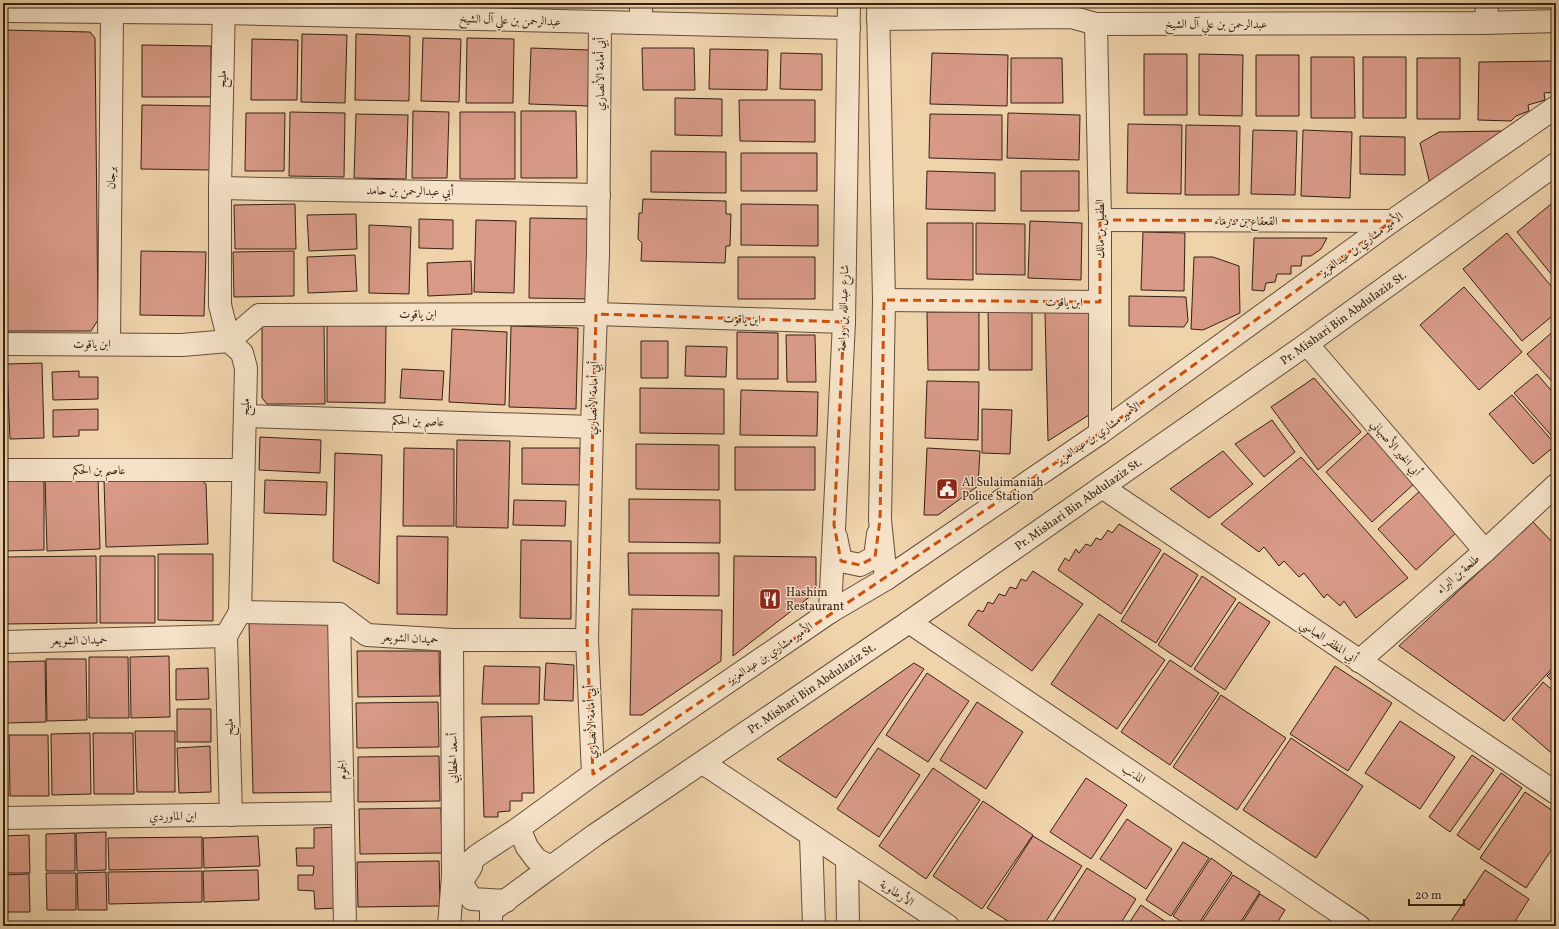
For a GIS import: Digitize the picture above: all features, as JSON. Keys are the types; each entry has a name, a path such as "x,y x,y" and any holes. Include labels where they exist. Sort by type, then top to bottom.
{"street":[{"name":"شارع عبدالله بن رواحة","path":"830,612 844,322 849,3"},
{"name":"عبدالرحمن بن علي آل الشيخ","path":"3,11 112,13 224,8 600,23 642,13 849,28"},
{"name":"مليح","path":"224,8 220,188 220,305 229,341 242,353 246,368 240,612 226,636 231,815"},
{"name":"عبدالرحمن بن علي آل الشيخ","path":"878,11 1071,10 1096,24 1487,13 1556,21"},
{"path":"834,525 842,561 860,565 875,557 880,520 884,300 878,11"},
{"name":"برجان","path":"109,344 112,13"},
{"name":"أبي أمامة الأنصاري","path":"593,774 588,640 592,426 599,195 600,23"},
{"name":"الطفيل بن مالك","path":"1096,24 1100,220 1100,433"},
{"name":"الأمير مشاري بن عبدالعزيز","path":"453,876 478,855 519,828 593,774 830,612 886,578 1100,433 1392,222 1556,107"},
{"name":"Pr. Mishari Bin Abdulaziz St.","path":"491,926 491,911 595,835 909,622 1307,344 1556,164"},
{"name":"أبي عبدالرحمن بن حامد","path":"220,188 599,195"},
{"name":"القعقاع بن درماء","path":"1100,220 1392,222"},
{"name":"ابن ياقوت","path":"884,300 1100,302"},
{"name":"ابن ياقوت","path":"3,344 182,345 229,341 259,315 596,314 844,322"},
{"name":"أبي الخير الأصبهاني","path":"1307,344 1485,551"},
{"name":"عاصم بن الحكم","path":"245,416 592,426"},
{"name":"عاصم بن الحكم","path":"3,470 243,470"},
{"name":"طلحة بن البراء","path":"1359,661 1485,551 1556,485"},
{"name":"أبي المظفر العباسي","path":"1102,487 1556,793"},
{"path":"880,520 886,578"},
{"path":"240,612 339,614"},
{"name":"حميدان الشويعر","path":"339,614 366,635 452,640 588,640"},
{"name":"الجموم","path":"339,614 345,926"},
{"name":"المذنب","path":"909,622 1359,926"},
{"name":"حميدان الشويعر","path":"3,642 226,636"},
{"name":"أسعد الحطابي","path":"449,926 453,876 452,640"},
{"name":"الأرطاوية","path":"703,763 948,926"},
{"name":"ابن الماوردي","path":"3,818 343,813"},
{"path":"519,828 527,847 536,859 551,867"},
{"path":"811,836 814,926"},
{"path":"478,855 461,883 472,899 506,901"},
{"path":"847,859 848,926"}],"highlighted area":[{"path":"1100,220 1392,221 1100,433 593,774 587,640 596,314 844,322 834,525 841,561 860,565 875,557 880,520 884,300 1100,302"}],"building":[{"path":"3,30 90,32 95,38 98,320 91,331 3,331"},
{"path":"302,34 347,35 345,103 301,102"},
{"path":"356,34 410,36 409,101 355,100"},
{"path":"423,38 461,39 459,102 421,101"},
{"path":"467,38 514,39 513,103 466,103"},
{"path":"252,39 298,40 297,100 251,100"},
{"path":"142,45 211,46 211,97 142,97"},
{"path":"531,48 589,50 588,106 529,104"},
{"path":"642,48 694,48 695,90 643,90"},
{"path":"710,49 768,50 767,90 709,89"},
{"path":"781,53 822,54 822,90 780,89"},
{"path":"932,53 1008,55 1007,106 930,104"},
{"path":"1144,54 1187,54 1187,115 1144,115"},
{"path":"1199,54 1243,55 1242,116 1199,115"},
{"path":"1256,55 1299,55 1299,116 1256,116"},
{"path":"1311,57 1354,57 1355,118 1311,118"},
{"path":"1363,57 1406,57 1406,118 1363,118"},
{"path":"1011,58 1062,58 1063,103 1011,103"},
{"path":"1417,58 1460,58 1460,119 1417,119"},
{"path":"1556,61 1556,92 1544,93 1545,100 1528,105 1529,111 1516,116 1511,121 1478,120 1479,62"},
{"path":"675,98 722,99 722,136 675,135"},
{"path":"739,100 815,100 815,142 740,141"},
{"path":"142,105 211,106 210,170 141,169"},
{"path":"413,111 449,112 447,178 412,178"},
{"path":"521,111 576,111 577,178 521,178"},
{"path":"290,112 345,113 344,177 289,176"},
{"path":"460,112 515,112 515,179 460,179"},
{"path":"246,113 285,113 284,171 245,171"},
{"path":"1008,113 1080,115 1079,160 1007,158"},
{"path":"356,114 408,115 406,179 354,178"},
{"path":"930,114 1002,115 1002,160 929,158"},
{"path":"1128,124 1182,125 1181,194 1127,193"},
{"path":"1186,125 1240,126 1239,195 1185,195"},
{"path":"1253,130 1297,131 1295,195 1251,194"},
{"path":"1303,130 1352,132 1350,198 1301,196"},
{"path":"1502,131 1430,184 1420,143 1439,132"},
{"path":"1360,136 1405,137 1405,175 1360,174"},
{"path":"651,151 726,152 726,193 651,192"},
{"path":"741,153 817,153 817,191 741,191"},
{"path":"927,171 995,173 995,211 926,209"},
{"path":"1021,171 1079,171 1079,211 1021,211"},
{"path":"643,199 726,201 726,214 731,214 730,246 726,246 725,263 641,261 642,243 638,239 639,213 642,213"},
{"path":"1556,200 1556,280 1517,232"},
{"path":"295,204 296,249 235,249 234,205"},
{"path":"741,204 818,205 818,246 741,245"},
{"path":"356,214 357,249 309,251 307,215"},
{"path":"530,218 590,219 589,299 529,298"},
{"path":"419,219 453,220 453,249 419,248"},
{"path":"476,220 516,221 514,293 474,292"},
{"path":"1030,221 1082,223 1081,280 1028,278"},
{"path":"927,223 973,223 973,280 927,279"},
{"path":"976,223 1025,224 1025,275 976,274"},
{"path":"369,225 411,227 409,294 369,293"},
{"path":"1143,232 1185,233 1184,291 1141,290"},
{"path":"1507,233 1556,292 1556,313 1522,341 1463,269"},
{"path":"1254,238 1327,238 1321,249 1311,256 1302,256 1301,266 1291,266 1291,274 1277,274 1275,282 1266,283 1264,291 1252,290"},
{"path":"141,251 206,252 204,316 140,315"},
{"path":"294,251 294,296 234,297 233,252"},
{"path":"355,255 357,291 308,293 307,257"},
{"path":"738,257 815,257 815,299 738,299"},
{"path":"1194,257 1213,257 1239,266 1240,313 1203,330 1191,329"},
{"path":"471,261 472,294 428,296 427,263"},
{"path":"1464,287 1522,352 1479,390 1420,325"},
{"path":"1129,296 1186,297 1188,321 1184,327 1129,326"},
{"path":"988,310 1032,310 1032,370 989,370"},
{"path":"927,312 979,312 979,370 928,370"},
{"path":"1045,312 1093,312 1092,413 1048,441"},
{"path":"268,323 324,323 325,404 267,404 262,398 262,327"},
{"path":"327,325 386,326 385,403 327,402"},
{"path":"511,326 578,328 576,409 509,407"},
{"path":"452,329 507,332 505,405 449,402"},
{"path":"1556,329 1556,386 1527,354"},
{"path":"737,332 778,333 778,379 737,379"},
{"path":"786,335 815,335 816,382 787,382"},
{"path":"641,341 668,341 668,378 641,378"},
{"path":"686,346 727,347 726,377 685,376"},
{"path":"3,362 5,362 7,436 3,437"},
{"path":"42,363 44,438 10,439 7,364"},
{"path":"402,369 444,371 442,400 400,398"},
{"path":"79,371 79,377 98,377 98,399 53,400 52,372"},
{"path":"1537,374 1556,396 1556,441 1514,393"},
{"path":"1314,378 1361,432 1318,470 1271,407"},
{"path":"927,381 979,382 978,440 925,438"},
{"path":"640,388 724,389 724,434 640,433"},
{"path":"741,390 818,392 817,436 740,435"},
{"path":"1512,395 1556,445 1533,464 1489,414"},
{"path":"98,409 98,430 79,430 79,436 53,437 53,410"},
{"path":"982,409 1012,410 1010,454 982,453"},
{"path":"1272,420 1295,452 1264,477 1235,444"},
{"path":"1368,433 1415,483 1372,522 1326,472"},
{"path":"260,437 321,440 320,473 259,470"},
{"path":"457,440 510,441 508,528 456,527"},
{"path":"636,444 719,445 719,490 636,489"},
{"path":"735,447 815,447 815,490 735,490"},
{"path":"404,448 454,449 454,526 403,526"},
{"path":"522,448 580,448 580,485 522,484"},
{"path":"927,448 980,451 978,486 938,515 924,515"},
{"path":"1223,451 1253,484 1209,518 1170,489"},
{"path":"335,453 382,455 379,584 333,561"},
{"path":"1301,457 1408,578 1356,618 1344,601 1340,606 1327,594 1324,598 1304,573 1299,577 1284,561 1279,566 1264,547 1259,552 1221,524"},
{"path":"98,476 100,549 47,551 45,477"},
{"path":"44,477 44,550 3,551 3,478"},
{"path":"197,477 206,484 208,544 106,547 104,480"},
{"path":"265,480 327,482 326,515 264,513"},
{"path":"1420,491 1458,531 1416,570 1378,529"},
{"path":"629,499 720,500 720,543 629,542"},
{"path":"514,500 566,501 565,526 513,525"},
{"path":"1533,522 1556,546 1556,664 1504,721 1399,646"},
{"path":"1119,524 1161,550 1121,614 1058,570 1065,558 1069,561 1076,549 1079,553 1086,544 1091,546 1096,538 1101,540 1108,530 1112,533"},
{"path":"397,536 448,537 447,615 397,614"},
{"path":"521,540 571,541 571,619 520,618"},
{"path":"628,553 719,553 719,596 629,595"},
{"path":"1164,553 1198,575 1156,643 1121,621"},
{"path":"158,554 213,554 213,621 158,620"},
{"path":"96,556 97,623 3,624 3,557"},
{"path":"100,556 155,556 155,623 100,623"},
{"path":"734,556 816,557 816,592 733,656"},
{"path":"1033,571 1083,604 1032,671 968,625 978,610 983,612 988,602 993,604 999,594 1005,596 1010,587 1016,589 1021,579 1026,581"},
{"path":"1202,576 1236,599 1191,667 1158,645"},
{"path":"1239,602 1270,622 1225,690 1194,669"},
{"path":"632,609 722,610 721,661 642,715 630,715"},
{"path":"1099,614 1165,660 1117,729 1051,684"},
{"path":"331,620 335,792 253,793 249,622"},
{"path":"357,651 439,651 440,696 358,697"},
{"path":"169,656 170,717 131,718 130,657"},
{"path":"89,657 128,657 129,718 89,718"},
{"path":"46,659 86,659 87,720 47,721"},
{"path":"1170,660 1219,693 1170,765 1121,732"},
{"path":"45,661 46,722 6,723 5,662"},
{"path":"546,663 574,665 573,701 544,700"},
{"path":"914,663 924,669 836,798 777,759"},
{"path":"484,666 540,667 539,704 482,704"},
{"path":"1335,666 1392,703 1348,771 1290,734"},
{"path":"1556,667 1556,685 1547,676"},
{"path":"208,668 209,699 176,700 176,669"},
{"path":"927,673 969,701 928,762 886,735"},
{"path":"1543,682 1556,693 1556,757 1512,719"},
{"path":"1221,695 1286,738 1237,810 1173,767"},
{"path":"438,702 439,747 357,748 356,703"},
{"path":"977,702 1023,732 986,789 940,760"},
{"path":"177,709 211,709 211,742 177,742"},
{"path":"532,716 534,793 522,793 522,801 510,801 510,811 498,812 498,817 484,817 481,717"},
{"path":"1400,721 1455,757 1420,809 1365,773"},
{"path":"135,731 175,731 175,792 137,792"},
{"path":"90,733 91,794 52,795 51,734"},
{"path":"93,733 133,733 134,794 94,794"},
{"path":"9,735 48,735 49,796 10,796"},
{"path":"3,736 7,736 8,797 3,797"},
{"path":"1291,738 1363,786 1316,858 1243,810"},
{"path":"210,746 211,792 179,793 177,748"},
{"path":"878,748 920,775 879,837 837,809"},
{"path":"1472,755 1494,770 1450,832 1429,817"},
{"path":"439,756 440,801 358,802 358,757"},
{"path":"933,768 980,800 926,879 879,846"},
{"path":"1501,773 1522,788 1479,850 1457,835"},
{"path":"1086,778 1127,805 1091,859 1050,832"},
{"path":"1525,792 1556,813 1556,843 1526,888 1480,858"},
{"path":"983,801 1033,835 982,909 933,876"},
{"path":"441,808 442,853 360,854 359,809"},
{"path":"1127,819 1172,849 1146,889 1100,859"},
{"path":"336,827 337,908 315,909 314,891 298,890 298,875 313,875 314,866 297,866 296,848 314,848 314,828"},
{"path":"106,832 106,870 77,871 76,833"},
{"path":"75,833 75,871 46,871 46,834"},
{"path":"29,835 30,873 3,873 3,836"},
{"path":"258,836 260,866 204,868 203,838"},
{"path":"1033,836 1082,866 1043,926 1016,926 987,908"},
{"path":"202,837 202,868 109,870 108,838"},
{"path":"1183,842 1209,858 1171,916 1146,900"},
{"path":"1211,858 1232,873 1197,926 1188,926 1173,916"},
{"path":"439,861 440,906 358,907 357,862"},
{"path":"1087,868 1136,899 1119,926 1050,926"},
{"path":"258,870 259,900 204,902 203,871"},
{"path":"1485,870 1529,899 1512,926 1448,926"},
{"path":"202,871 202,902 109,904 108,872"},
{"path":"106,872 107,910 78,910 77,873"},
{"path":"46,873 76,873 76,910 47,910"},
{"path":"29,874 30,912 3,912 3,875"},
{"path":"1233,875 1260,892 1238,926 1199,926"},
{"path":"1260,894 1285,910 1275,926 1240,926"},
{"path":"1141,905 1172,926 1127,926"}],"place":[{"name":"Al Sulaimaniah Police Station","path":"947,489"},
{"name":"Hashim Restaurant","path":"770,599"}]}
